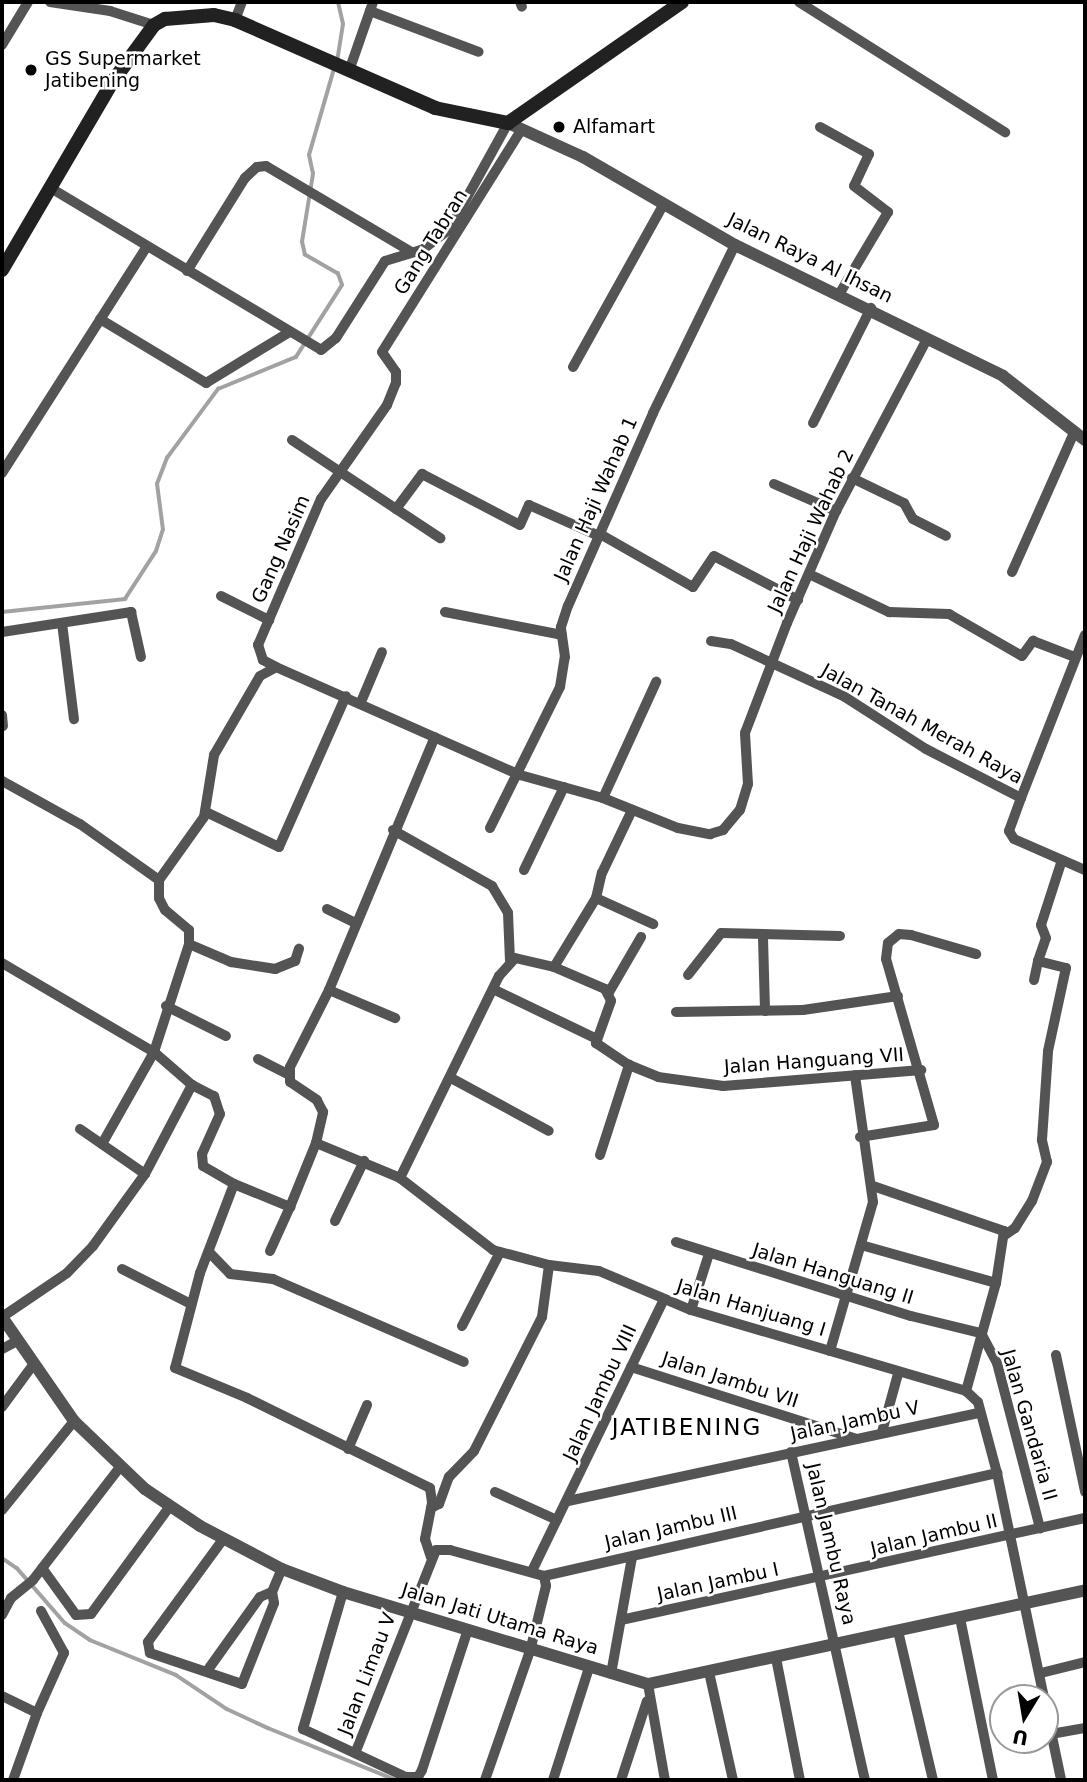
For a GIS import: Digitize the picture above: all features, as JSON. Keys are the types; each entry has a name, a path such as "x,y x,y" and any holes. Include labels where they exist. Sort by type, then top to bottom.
{"main road":[{"path":"2,270 49,187 154,25 183,15 235,20 435,108 515,126 682,2"}],"street":[{"path":"2,45 28,2"},
{"path":"50,2 110,11 154,25"},
{"path":"235,20 242,2"},
{"path":"799,2 1005,132"},
{"path":"341,68 371,6 479,52"},
{"path":"49,187 301,341 313,347 328,348 385,261 431,245 449,229 515,126"},
{"name":"Jalan Raya Al Ihsan","path":"515,126 583,157 735,244 1003,376 1080,436"},
{"name":"Gang Tabran","path":"396,372 382,352 515,126"},
{"path":"820,127 869,154 854,186 888,212 839,293"},
{"path":"187,271 257,167 266,166 410,251"},
{"path":"573,368 663,205"},
{"name":"Jalan Haji Wahab 1","path":"490,828 520,775 560,687 565,667 562,635 568,606 735,244"},
{"path":"2,473 147,246"},
{"path":"814,423 871,309"},
{"path":"100,319 206,383 288,332"},
{"name":"Jalan Haji Wahab 2","path":"632,810 678,828 710,834 723,830 740,810 748,784 745,733 836,511 927,339"},
{"name":"Gang Nasim","path":"276,667 259,652 299,543 337,471 387,405 396,383 396,372"},
{"path":"1012,572 1080,436"},
{"path":"292,440 440,538"},
{"path":"396,509 422,474 520,525 529,505 599,535 693,587 714,556 798,600"},
{"path":"852,478 904,503 913,519 946,536"},
{"path":"774,484 836,511"},
{"path":"809,574 889,612 950,614 1022,656 1033,642 1075,657"},
{"path":"221,596 269,621"},
{"path":"2,632 131,612 141,657"},
{"path":"445,612 562,635"},
{"path":"62,622 74,719"},
{"path":"1021,798 1085,635"},
{"name":"Jalan Tanah Merah Raya","path":"711,641 730,644 773,667 845,697 926,749 1021,798 1009,831 1014,839 1085,870"},
{"path":"361,702 382,652"},
{"path":"102,1144 154,1052 166,1006 189,944 189,930 164,910 159,880 206,812 214,755 257,680 276,667 361,702 520,775 603,798 632,810 602,873 596,898 554,967"},
{"path":"603,798 656,681"},
{"path":"206,812 279,846 346,696"},
{"path":"289,1075 329,990 354,922 435,737"},
{"path":"2,782 80,824 159,880"},
{"path":"524,870 564,788"},
{"path":"393,830 492,886 508,913 510,960 400,1178"},
{"path":"1034,980 1046,938 1041,925 1062,860"},
{"path":"596,898 653,924"},
{"path":"327,909 354,922"},
{"path":"688,975 721,933 763,938 840,936"},
{"path":"860,1137 932,1129 921,1070 886,949 899,934 976,954"},
{"path":"595,1038 609,998 641,937"},
{"path":"763,938 765,1011"},
{"path":"189,944 231,962 275,969 295,961 299,948"},
{"path":"510,960 522,958 554,967 609,998"},
{"path":"873,1186 1004,1233 1015,1228 1032,1200 1047,1162 1042,1140 1046,1075 1066,968 1038,961"},
{"path":"2,963 154,1052 192,1085 214,1096 220,1114 202,1154 204,1166 234,1184 290,1207"},
{"name":"Jalan Hanguang VII","path":"494,989 595,1038 603,1050 629,1065 668,1079 723,1086 921,1070"},
{"path":"329,990 395,1018"},
{"path":"676,1012 765,1011 898,996"},
{"path":"166,1006 226,1036"},
{"path":"258,1059 289,1075 294,1086 321,1104 316,1143 270,1251"},
{"path":"600,1155 629,1065"},
{"path":"830,1351 861,1244 873,1186 860,1137 855,1075"},
{"path":"451,1078 549,1131"},
{"path":"2,1317 81,1261 145,1174 192,1085"},
{"path":"80,1129 145,1174"},
{"name":"Jalan Hanjuang I","path":"316,1143 400,1178 475,1239 500,1252 549,1265 599,1271 691,1310 898,1374 966,1391"},
{"path":"335,1221 364,1161"},
{"path":"234,1184 191,1304 189,1328 175,1368 247,1398 430,1488 431,1508 425,1539 431,1557 444,1549 519,1572 532,1571 544,1576 546,1586 530,1651 485,1780"},
{"path":"1004,1233 996,1283 966,1391 978,1402 997,1473 1043,1684"},
{"name":"Jalan Hanguang II","path":"676,1242 846,1296 981,1333"},
{"path":"861,1244 996,1283"},
{"path":"209,1252 230,1274 273,1279 464,1362"},
{"path":"462,1326 500,1252"},
{"path":"691,1310 709,1254"},
{"path":"431,1508 439,1504 449,1477 474,1451 542,1317 549,1265"},
{"path":"122,1269 191,1304"},
{"name":"Jalan Jambu VIII","path":"568,1501 664,1299"},
{"name":"Jalan Jati Utama Raya","path":"2,1317 74,1421 120,1467 170,1506 224,1538 282,1569 343,1592 410,1610 467,1632 648,1684 1085,1590"},
{"name":"Jalan Gandaria II","path":"981,1333 997,1363 1040,1528"},
{"path":"2,1349 17,1341"},
{"path":"1056,1355 1085,1492"},
{"path":"2,1407 33,1365"},
{"name":"Jalan Jambu VII","path":"631,1367 857,1439"},
{"path":"881,1432 898,1374"},
{"path":"348,1449 367,1405"},
{"name":"Jalan Jambu V","path":"568,1501 980,1413"},
{"path":"2,1510 74,1421"},
{"name":"Jalan Jambu Raya","path":"791,1452 823,1578 865,1780"},
{"path":"2,1615 22,1588 33,1580 120,1467"},
{"name":"Jalan Jambu III","path":"544,1576 807,1514 997,1473"},
{"path":"495,1492 557,1520"},
{"path":"532,1571 568,1501"},
{"path":"42,1568 76,1615 91,1614 170,1506"},
{"name":"Jalan Jambu II","path":"823,1578 1085,1518"},
{"path":"224,1538 148,1642 150,1653 242,1684 274,1603 272,1592 282,1569"},
{"name":"Jalan Limau V","path":"356,1751 431,1557"},
{"path":"611,1674 632,1557"},
{"name":"Jalan Jambu I","path":"621,1620 823,1578"},
{"path":"207,1671 260,1597 272,1592"},
{"path":"343,1592 303,1730 356,1751 406,1777 418,1777 467,1632"},
{"path":"13,1780 37,1713 64,1653 41,1611"},
{"path":"960,1618 993,1780"},
{"path":"898,1631 933,1780"},
{"path":"776,1658 800,1780"},
{"path":"1041,1673 1085,1662"},
{"path":"553,1780 589,1668"},
{"path":"709,1672 733,1780"},
{"path":"648,1684 648,1700 665,1780"},
{"path":"2,1696 37,1713"},
{"path":"621,1780 648,1700"},
{"path":"1059,1733 1085,1728"},
{"path":"1055,1754 1061,1780"}],"waterway":[{"path":"337,62 343,24 338,2"},
{"path":"2,612 125,599 156,551 163,530 157,484 167,458 218,389 296,357 342,285 338,274 305,255 302,242 313,174 309,155 334,69"},
{"path":"2,1558 17,1568 65,1623 90,1640 176,1675 227,1709 268,1728 396,1780"}],"place":[{"name":"GS Supermarket Jatibening","path":"31,70"},
{"name":"Alfamart","path":"559,127"}],"district":[{"name":"JATIBENING","path":"687,1427"}]}
